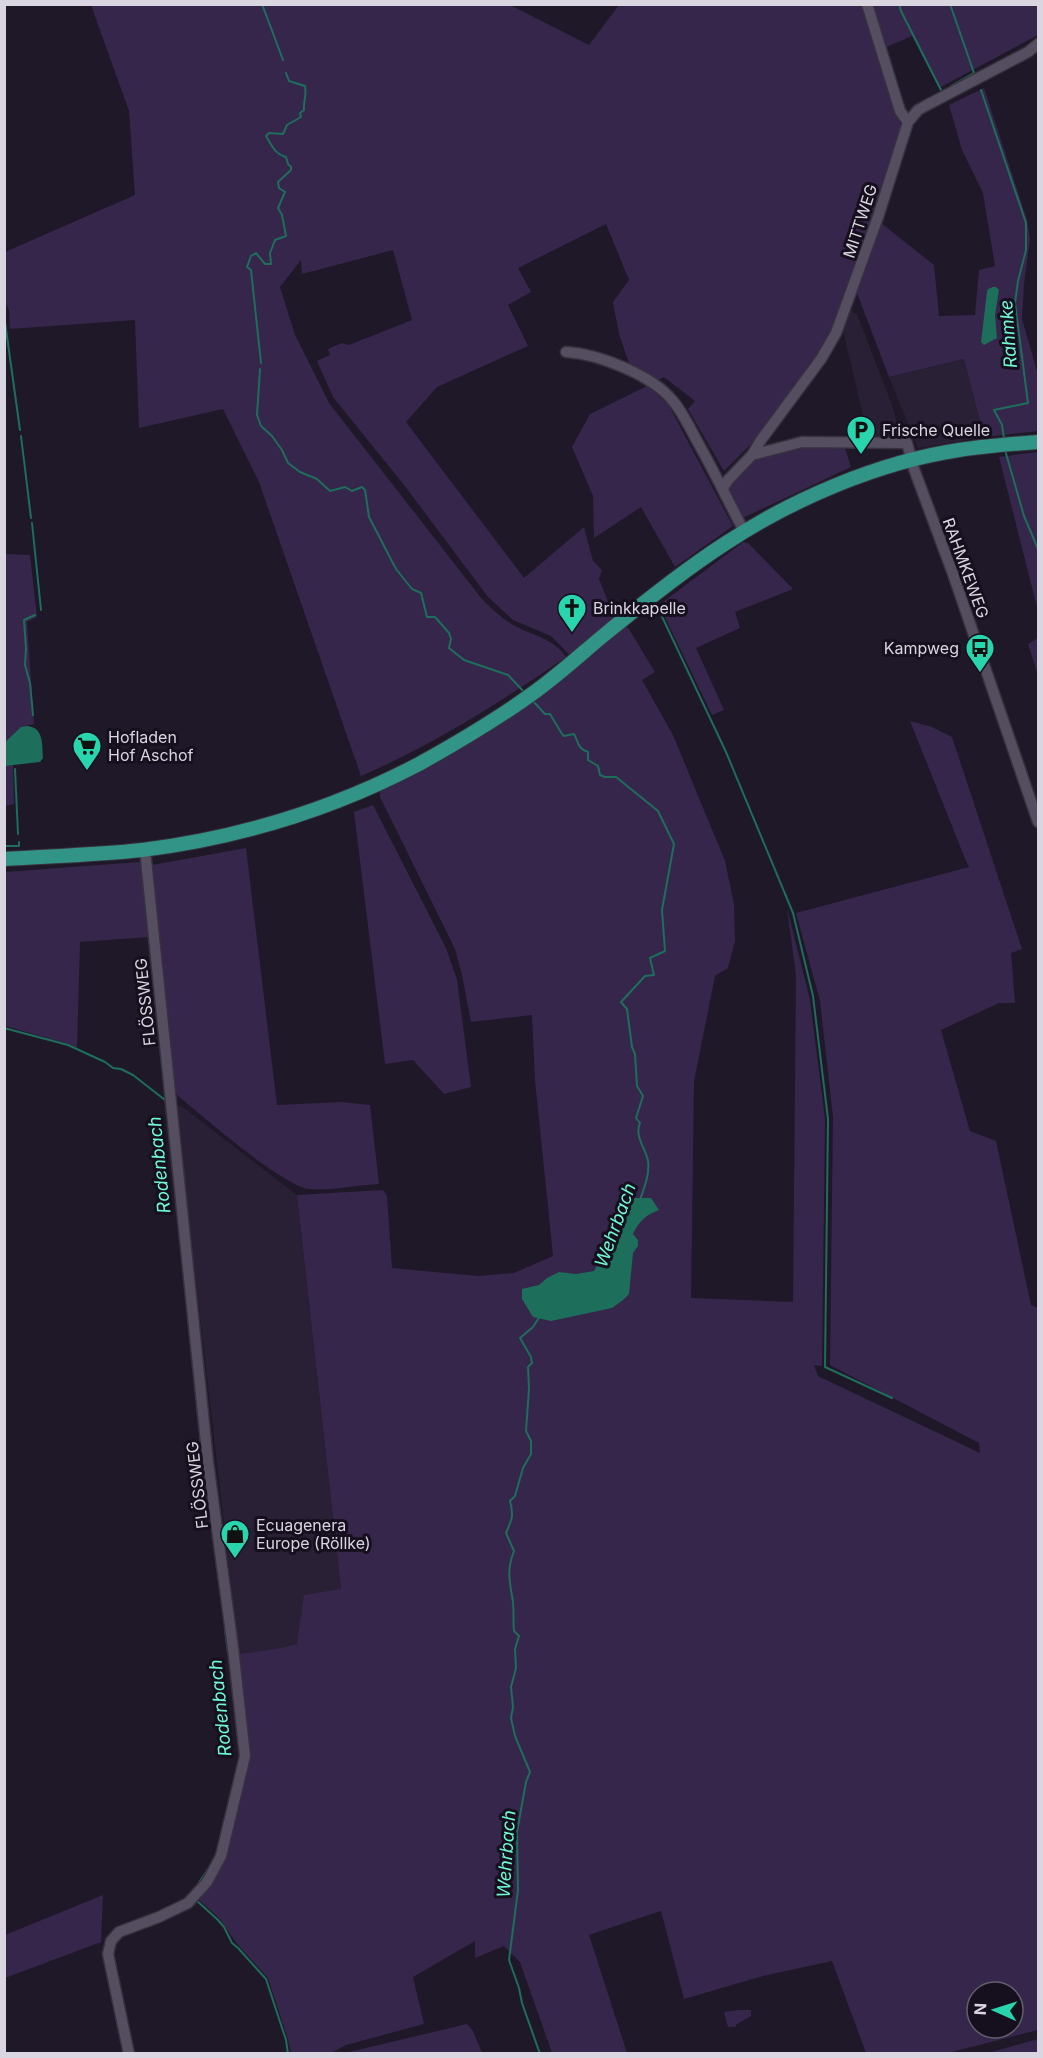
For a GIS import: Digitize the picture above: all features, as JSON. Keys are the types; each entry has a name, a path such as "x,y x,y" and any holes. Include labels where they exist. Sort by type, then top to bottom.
{"main road":[{"path":"4,859 145,850 267,825 351,796 422,762 525,699 667,585 744,531 785,508 832,487 912,460 956,450 1038,442"}],"street":[{"path":"867,4 900,111 908,122 918,110 1028,52 1038,44"},
{"name":"MITTWEG","path":"723,488 735,471 752,455 825,354 836,333 878,217 908,122"},
{"path":"566,352 599,357 627,369 666,393 675,402 744,531"},
{"path":"752,455 802,442 907,442 912,460"},
{"name":"RAHMKEWEG","path":"912,460 1034,799 1038,822"},
{"name":"FLÖSSWEG","path":"129,2054 108,1954 111,1941 119,1932 188,1903 207,1882 221,1856 245,1756 208,1462 145,850"}],"shaded area":[{"path":"91,5 510,5 589,45 619,5 1038,5 1038,35 939,88 912,36 877,51 901,125 844,304 824,348 755,440 724,471 688,409 695,401 664,377 656,381 630,366 619,334 613,302 629,280 606,224 518,268 531,292 508,305 528,346 437,387 406,422 524,578 584,527 593,561 602,570 599,579 614,617 570,655 551,636 513,620 488,597 404,485 333,397 317,361 330,355 328,349 342,343 349,345 412,320 393,250 302,274 301,260 280,287 295,335 329,403 482,599 506,620 549,641 566,657 466,722 414,751 361,776 259,482 223,409 139,428 135,320 10,329 9,310 5,302 5,252 135,195 129,111"},
{"path":"984,88 1027,220 1030,239 1022,319 1038,375 1038,431 984,437 964,359 889,377 857,293 881,223 934,265 939,316 975,315 979,270 995,266 983,193 962,150 949,105"},
{"path":"993,287 999,290 995,315 997,338 984,345 981,342 987,292"},
{"path":"850,310 857,314 892,405 901,437 866,437 867,433 843,330"},
{"path":"964,359 984,437 918,448 889,377"},
{"path":"647,386 668,404 733,526 675,567 641,507 594,538 593,496 572,447 590,414"},
{"path":"844,445 851,467 743,518 729,491 731,484 756,460 787,448"},
{"path":"1038,452 1038,611 999,457"},
{"path":"743,542 748,543 793,589 735,612 740,628 696,648 724,710 712,715 659,605"},
{"path":"5,554 30,555 37,617 27,622 34,724 21,727 5,742"},
{"path":"627,626 655,672 642,680 673,735 725,861 734,904 735,941 728,968 715,976 694,1081 691,1298 793,1302 796,975 787,908 810,1000 825,1119 822,1366 814,1365 818,1376 980,1453 979,1443 830,1365 833,1117 820,1001 796,913 969,867 910,721 932,727 952,737 1022,949 1011,953 1015,1003 999,1003 941,1030 970,1131 996,1141 1031,1305 1038,1308 1038,2030 1025,2033 1025,1980 965,1980 965,2040 999,2040 948,2053 866,2053 832,1961 763,1976 684,1999 661,1911 589,1935 627,2053 552,2053 520,1962 504,1946 475,1958 475,1941 413,1977 424,2024 346,2045 331,2053 291,2053 268,1978 237,1944 220,1919 198,1899 209,1884 249,1756 239,1654 297,1644 304,1595 341,1589 297,1195 383,1190 387,1196 392,1268 478,1276 514,1273 553,1256 535,1080 532,1015 471,1022 455,949 380,797 380,790 536,695"},
{"path":"1038,638 1038,675 1028,644"},
{"path":"21,727 33,727 39,733 43,758 40,762 5,766 5,742"},
{"path":"13,763 14,804 5,806 4,766"},
{"path":"373,805 446,948 457,980 471,1087 444,1094 413,1060 385,1064 354,812"},
{"path":"246,848 277,1105 342,1102 370,1105 379,1184 334,1189 310,1189 298,1185 243,1149 178,1096 175,1090 152,865"},
{"path":"139,862 143,865 149,937 80,942 77,1048 5,1026 5,872"},
{"path":"180,1105 297,1195 341,1589 297,1644 273,1650 239,1654 176,1108"},
{"path":"633,1198 651,1198 659,1210 643,1219 633,1234 638,1240 638,1246 633,1253 629,1294 612,1308 551,1321 533,1317 522,1299 522,1289 539,1285 559,1272 576,1274 594,1271 614,1232 623,1229"},
{"path":"103,1895 101,1942 5,1978 5,1935"},
{"path":"751,2010 751,2016 735,2027 728,2027 724,2012"},
{"path":"467,2024 473,2031 482,2053 350,2054 349,2052"},
{"path":"1038,2039 1038,2053 988,2053"}],"waterway":[{"name":"Wehrbach","path":"262,4 283,60"},
{"path":"899,4 942,92 944,91"},
{"name":"Rahmke","path":"950,4 974,73 951,86"},
{"name":"Wehrbach","path":"261,363 251,270 247,267 251,256 256,253 265,264 271,264 270,253 275,240 286,236 282,215 278,208 285,192 279,188 278,182 291,170 291,167 286,157 276,152 266,136 269,133 283,134 287,125 301,117 300,113 304,110 305,86 289,81 286,73"},
{"name":"Rahmke","path":"981,90 1026,223 1026,250 1015,303 1028,403 994,410 1002,425 1004,438"},
{"name":"Rodenbach","path":"4,315 20,430"},
{"name":"Wehrbach","path":"260,369 257,415 261,426 272,436 288,463 300,472 317,479 330,491 345,487 352,491 362,487 365,490 369,517 396,569 412,589 421,593 427,617 435,617 449,633 451,639 449,648 464,660 508,675 526,694"},
{"name":"Rodenbach","path":"21,436 31,518"},
{"name":"Rahmke","path":"1005,450 1024,516 1038,549"},
{"name":"Rodenbach","path":"32,523 41,610"},
{"path":"657,606 726,752 793,913 813,996 828,1119 825,1367 892,1398"},
{"name":"Rodenbach","path":"33,715 30,683 25,665 24,620 35,615"},
{"name":"Wehrbach","path":"532,700 545,714 550,714 564,736 574,734 580,747 588,752 588,760 598,766 600,775 616,777 658,811 674,844 662,910 665,951 650,958 654,975 645,976 621,1002 627,1009 635,1054 637,1086 643,1096 636,1118 640,1123 638,1133 647,1156 648,1171 640,1200"},
{"name":"Rodenbach","path":"15,769 18,834"},
{"name":"Rodenbach","path":"4,846 19,846 19,842"},
{"name":"Rodenbach","path":"4,1028 68,1045 113,1068 121,1069 133,1075 165,1100 166,1104"},
{"name":"Wehrbach","path":"540,1316 533,1327 520,1338 532,1363 528,1367 526,1431 531,1441 531,1454 523,1468 515,1496 510,1501 512,1517 506,1533 514,1551 509,1577 514,1631 519,1636 515,1649 516,1668 511,1687 513,1707 511,1718 515,1736 530,1772 517,1832 518,1890 509,1960 540,2054"},
{"name":"Rodenbach","path":"197,1407 200,1431"},
{"name":"Rodenbach","path":"225,1629 228,1653"},
{"name":"Rodenbach","path":"198,1884 208,1869"},
{"name":"Rodenbach","path":"196,1900 218,1920 232,1943 266,1979 286,2040 288,2054"}],"place":[{"name":"Frische Quelle","path":"861,456"},
{"name":"Brinkkapelle","path":"572,634"},
{"name":"Kampweg","path":"980,674"},
{"name":"Hofladen Hof Aschof","path":"87,772"},
{"name":"Ecuagenera Europe (Röllke)","path":"235,1560"}]}
